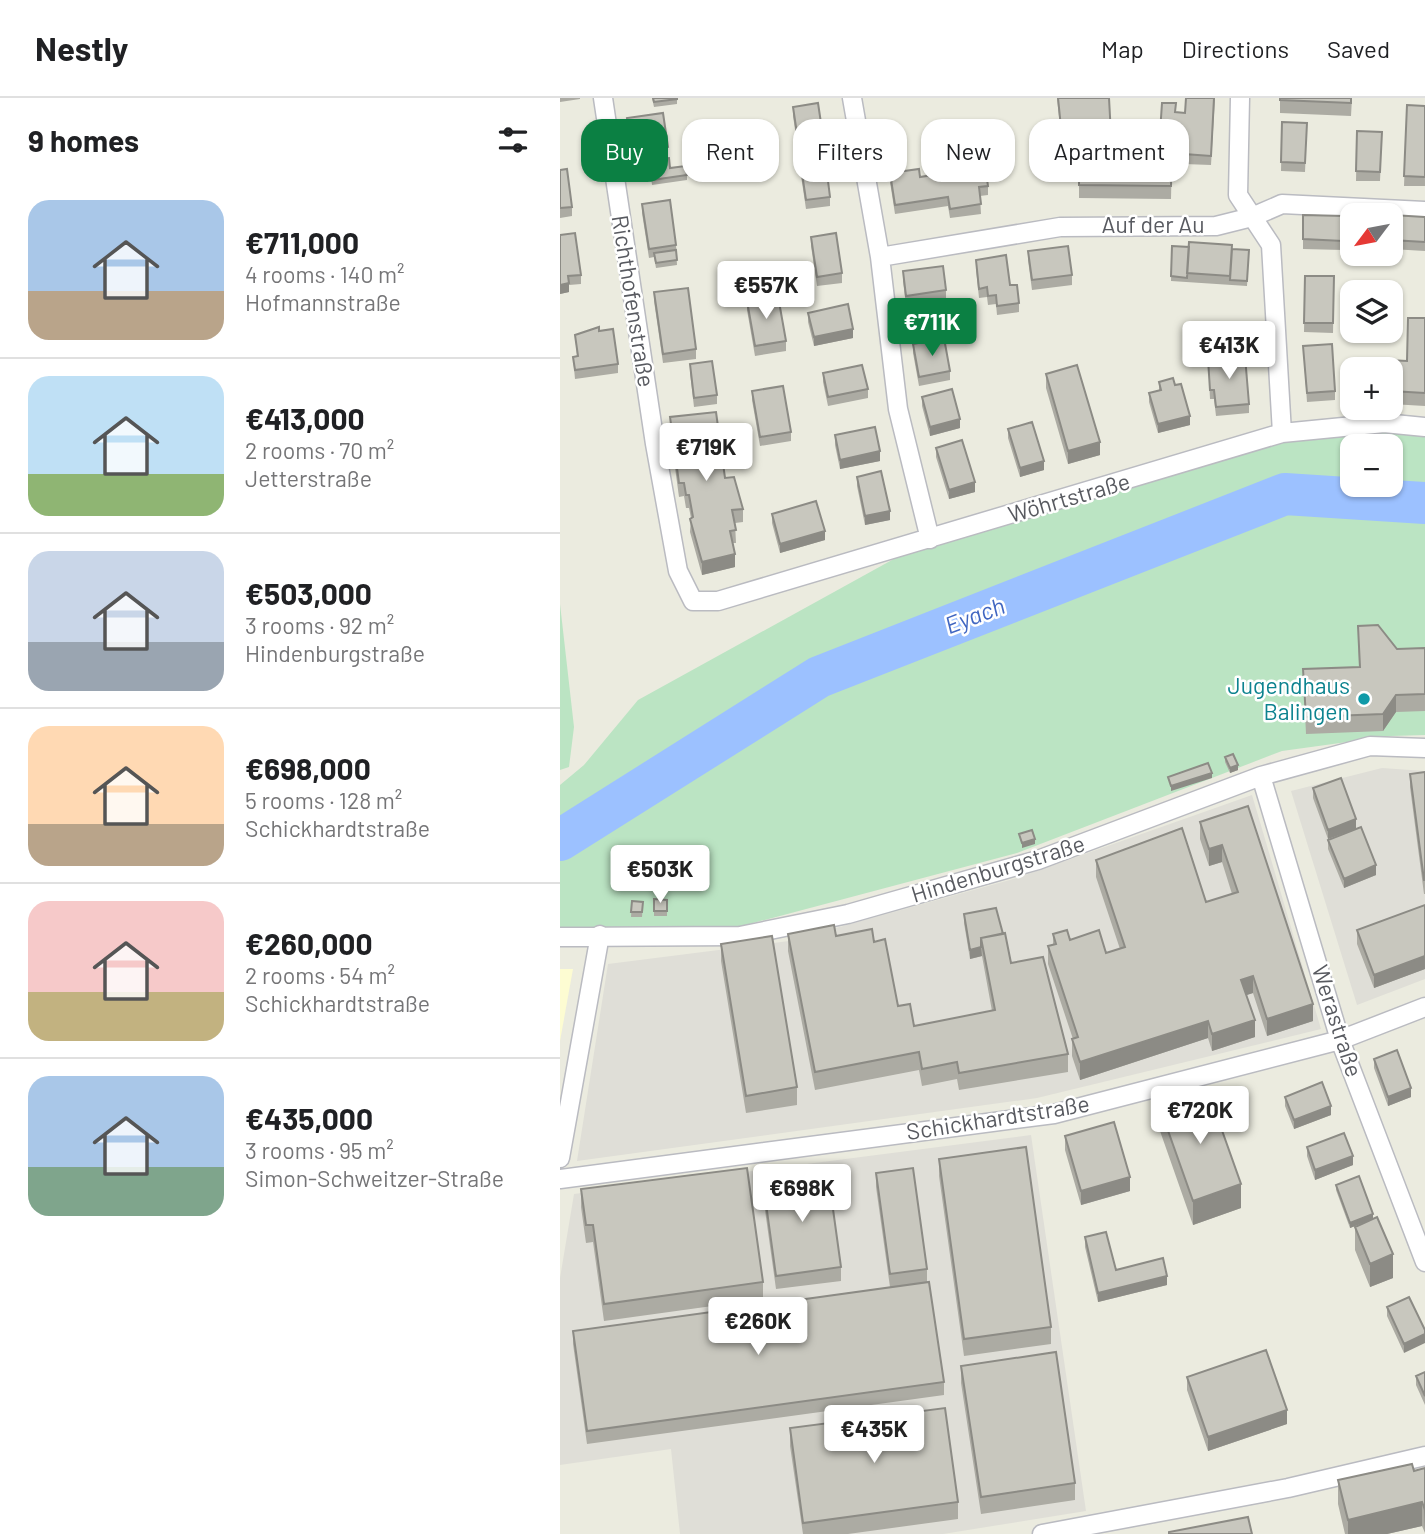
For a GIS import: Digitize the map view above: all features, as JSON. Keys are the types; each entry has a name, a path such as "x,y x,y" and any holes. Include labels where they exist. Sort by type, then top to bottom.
{"street":[{"name":"Richthofenstraße","path":"603,98 655,444 678,571 693,601 718,601"},
{"path":"852,98 880,257 898,409 930,539"},
{"path":"1240,98 1238,195 1271,245 1282,433"},
{"name":"Auf der Au","path":"880,257 1060,227 1100,224 1216,226 1252,217 1282,204 1425,211"},
{"name":"Wöhrtstraße","path":"718,601 1282,433 1384,423 1425,427"},
{"name":"Hindenburgstraße","path":"560,937 740,936 848,914 1038,860 1261,776 1370,746 1425,748"},
{"name":"Werastraße","path":"1261,776 1340,1040 1425,1262"},
{"path":"560,1158 600,935"},
{"name":"Schickhardtstraße","path":"560,1179 1054,1114 1340,1040 1425,1007"},
{"path":"1042,1534 1288,1488 1425,1456"}],"shaded area":[{"path":"1425,427 1425,735 1391,736 1282,751 1017,853 738,927 560,930 560,785 584,765 638,700 930,539 1282,433"},
{"path":"560,604 574,727 569,767 560,770"},
{"path":"1382,768 1425,771 1425,979 1357,1005 1291,791"},
{"path":"1252,795 1321,1029 1037,1098 577,1161 608,964 789,941 1017,878"},
{"path":"560,969 573,969 560,1041"},
{"path":"1031,1135 1086,1511 943,1534 680,1534 671,1449 560,1465 560,1278 574,1194"}],"building":[{"path":"653,98 677,98 677,99 654,102"},
{"path":"1058,98 1109,98 1110,119 1060,119"},
{"path":"1186,98 1214,98 1211,156 1189,154 1189,119 1161,119 1162,103 1176,103 1175,112 1185,113"},
{"path":"1351,98 1351,103 1280,100"},
{"path":"818,103 820,119 795,119 793,107"},
{"path":"1407,105 1425,106 1425,177 1404,176"},
{"path":"663,113 664,119 627,119"},
{"path":"1282,122 1307,123 1305,163 1281,162"},
{"path":"1357,131 1382,132 1380,172 1356,171"},
{"path":"668,158 670,168 682,166 682,176 668,178"},
{"path":"567,169 572,207 560,208 560,170"},
{"path":"919,169 921,182 987,182 988,186 979,187 981,204 950,209 948,197 895,205 891,182 907,182 907,171"},
{"path":"803,182 828,182 830,197 806,200"},
{"path":"1079,182 1171,182 1171,186 1079,185"},
{"path":"670,200 676,245 649,249 642,204"},
{"path":"1303,215 1340,216 1340,241 1303,239"},
{"path":"1404,216 1425,217 1425,242 1404,241"},
{"path":"575,233 581,275 568,276 569,283 560,285 560,235"},
{"path":"836,233 842,273 817,277 811,237"},
{"path":"1189,242 1232,245 1230,276 1187,273"},
{"path":"1068,246 1072,275 1032,280 1028,251"},
{"path":"1172,246 1189,247 1187,278 1171,276"},
{"path":"1232,249 1249,250 1247,281 1230,280"},
{"path":"676,250 677,260 656,263 654,253"},
{"path":"1006,255 1010,285 1017,285 1019,303 997,306 996,295 988,296 987,287 979,289 976,260"},
{"path":"943,266 946,290 906,296 903,271"},
{"path":"1305,276 1334,276 1333,323 1304,323"},
{"path":"688,288 696,349 663,354 654,292"},
{"path":"778,296 786,341 755,346 747,301"},
{"path":"848,304 853,329 814,337 808,313"},
{"path":"1408,318 1425,318 1425,393 1403,392 1403,361 1407,361"},
{"path":"599,327 599,331 613,329 618,364 575,370 573,357 578,356 575,335"},
{"path":"944,338 950,371 919,377 913,344"},
{"path":"1332,344 1335,391 1307,393 1303,346"},
{"path":"1245,356 1249,404 1216,407 1214,390 1210,390 1208,359"},
{"path":"712,361 717,395 694,398 690,364"},
{"path":"862,365 868,389 828,397 823,373"},
{"path":"1077,365 1100,442 1068,451 1046,374"},
{"path":"1173,378 1175,385 1181,384 1190,416 1158,424 1149,393 1161,390 1159,382"},
{"path":"783,386 791,432 760,437 752,391"},
{"path":"952,389 960,419 930,427 922,397"},
{"path":"716,412 725,478 734,477 743,509 732,510 736,530 730,531 735,554 702,562 690,519 693,517 689,495 686,495 684,483 679,483 670,417"},
{"path":"1032,422 1044,461 1020,468 1008,429"},
{"path":"875,427 880,451 840,460 835,435"},
{"path":"962,440 975,482 949,490 936,448"},
{"path":"881,471 890,511 865,516 857,477"},
{"path":"816,501 825,531 780,544 772,514"},
{"name":"Jugendhaus Balingen","path":"1378,625 1397,649 1425,648 1425,694 1396,695 1383,714 1306,717 1303,669 1360,667 1358,626"},
{"path":"1233,754 1238,765 1230,768 1225,757"},
{"path":"1208,763 1212,773 1171,786 1168,777"},
{"path":"1425,772 1425,880 1424,880 1410,774"},
{"path":"1341,778 1356,819 1328,830 1313,788"},
{"path":"1248,806 1313,1004 1267,1019 1253,976 1241,980 1255,1020 1212,1034 1208,1021 1080,1062 1072,1039 1078,1037 1048,946 1056,944 1053,934 1067,930 1070,940 1099,930 1106,953 1125,947 1096,860 1182,828 1206,902 1238,892 1222,845 1209,849 1200,822"},
{"path":"1361,827 1376,865 1344,879 1328,840"},
{"path":"1032,830 1035,839 1022,843 1019,834"},
{"path":"654,899 667,900 667,911 654,911"},
{"path":"632,901 643,902 642,912 631,912"},
{"path":"1425,905 1425,956 1374,975 1357,930"},
{"path":"996,908 1003,934 981,938 981,947 970,950 964,914"},
{"path":"834,925 836,936 872,929 874,942 885,939 898,1006 910,1004 914,1026 995,1010 981,938 1005,933 1011,963 1043,957 1068,1054 959,1073 957,1062 922,1069 919,1052 815,1072 788,934"},
{"path":"772,936 797,1087 746,1096 721,944"},
{"path":"1397,1050 1411,1088 1388,1097 1374,1059"},
{"path":"1322,1082 1331,1106 1294,1120 1285,1097"},
{"path":"1208,1091 1241,1184 1193,1201 1160,1108"},
{"path":"1114,1122 1130,1177 1081,1191 1065,1136"},
{"path":"1344,1133 1353,1156 1315,1170 1307,1147"},
{"path":"1026,1147 1051,1327 964,1339 939,1159"},
{"path":"747,1168 763,1282 604,1304 593,1225 586,1225 581,1189"},
{"path":"913,1168 927,1269 890,1274 876,1173"},
{"path":"828,1173 841,1267 776,1276 763,1182"},
{"path":"1359,1176 1373,1214 1350,1223 1336,1185"},
{"path":"1377,1217 1393,1254 1370,1264 1355,1227"},
{"path":"1106,1232 1116,1270 1163,1258 1167,1276 1098,1293 1085,1237"},
{"path":"929,1282 944,1382 587,1431 573,1331"},
{"path":"1409,1297 1425,1334 1404,1344 1387,1307"},
{"path":"1266,1350 1287,1410 1208,1437 1187,1377"},
{"path":"1056,1352 1075,1483 981,1497 961,1366"},
{"path":"1425,1372 1425,1396 1416,1376"},
{"path":"945,1408 958,1502 803,1523 790,1428"},
{"path":"1412,1464 1414,1471 1425,1468 1425,1510 1422,1502 1348,1520 1338,1480"},
{"path":"1248,1517 1252,1534 1169,1534 1169,1532"}],"waterway":[{"name":"Eyach","path":"560,840 819,677 1285,494 1425,503"}],"place":[{"name":"Jugendhaus Balingen","path":"1364,699"}]}
